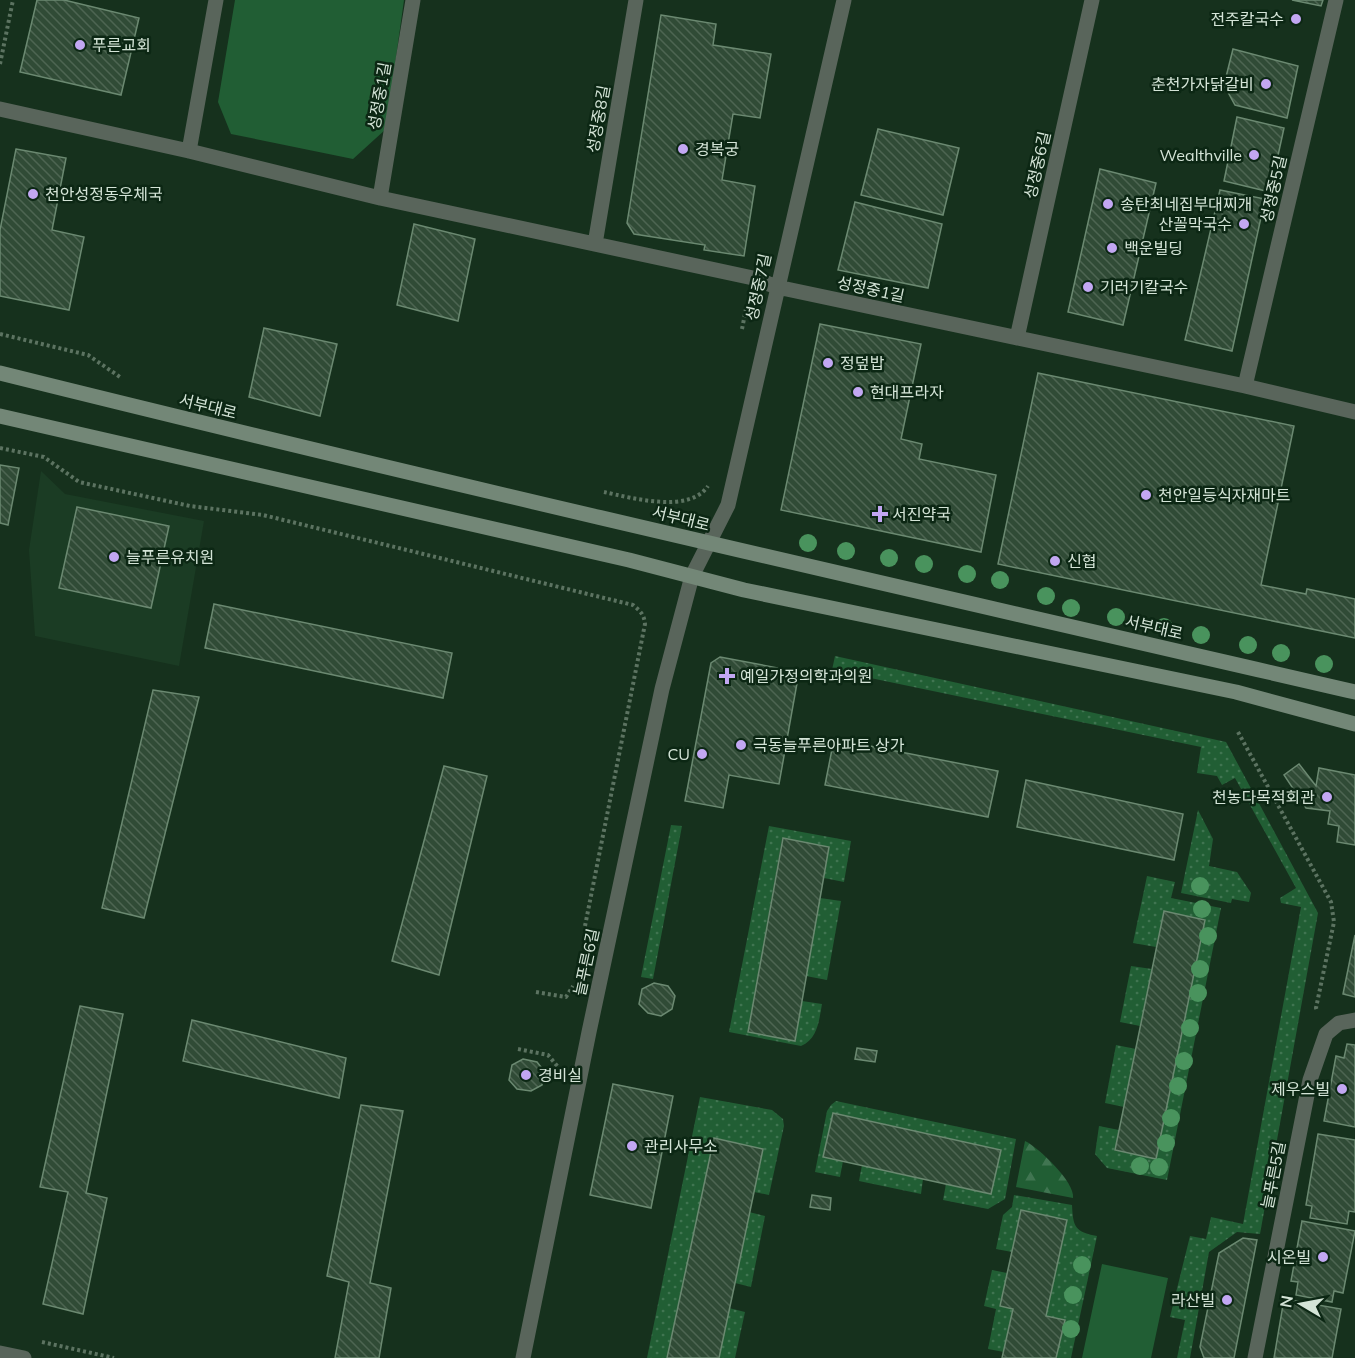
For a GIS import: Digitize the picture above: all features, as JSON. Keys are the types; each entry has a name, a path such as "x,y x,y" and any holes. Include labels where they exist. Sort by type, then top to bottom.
{"street":[{"path":"189,151 216,0"},
{"name":"성정중1길","path":"380,198 413,0"},
{"name":"성정중8길","path":"595,244 636,0"},
{"name":"성정중7길","path":"692,576 728,505 844,0"},
{"name":"성정중6길","path":"1017,338 1092,0"},
{"name":"성정중5길","path":"1245,386 1336,0"},
{"name":"성정중1길","path":"0,109 189,151 380,198 753,278 777,287 1245,386 1355,412"},
{"name":"서부대로","path":"0,373 257,437 1355,692"},
{"path":"0,416 755,592 1236,692 1355,724"},
{"name":"늘푸른6길","path":"524,1358 589,1032 660,700 692,576"},
{"path":"1326,1034 1339,1023 1355,1020"},
{"name":"늘푸른5길","path":"1255,1358 1310,1080 1326,1034"},
{"path":"0,1353 24,1358"}],"path":[{"path":"0,64 13,0"},
{"path":"741,332 746,309"},
{"path":"0,334 88,355 125,381"},
{"path":"0,448 44,458 79,482 190,506 263,515 633,605 639,609 643,613 645,624 583,938"},
{"path":"598,491 661,502 687,500 704,492 711,482"},
{"path":"1238,732 1331,902 1334,922 1316,1008 1326,1034"},
{"path":"536,992 566,997 571,993 574,984"},
{"path":"518,1049 548,1055 558,1066 556,1072"},
{"path":"34,1341 114,1358"}],"shaded area":[{"path":"41,471 65,494 204,521 179,666 35,636 29,550"}],"green space":[{"path":"235,0 404,0 386,129 353,159 231,134 218,102"},
{"path":"835,656 1226,742 1318,913 1260,1234 1237,1232 1209,1252 1190,1358 1177,1358 1185,1320 1170,1317 1190,1236 1206,1239 1211,1217 1243,1224 1301,907 1281,903 1280,898 1296,888 1235,778 1222,785 1217,776 1197,773 1201,747 832,670"},
{"path":"1198,810 1213,839 1209,866 1237,872 1251,893 1249,902 1232,899 1231,903 1181,893"},
{"path":"671,825 682,826 653,979 641,977"},
{"path":"769,826 851,841 844,882 824,878 829,847 782,839 748,1032 795,1040 802,1001 822,1004 814,1034 807,1043 801,1046 729,1032"},
{"path":"1147,876 1175,882 1171,898 1221,908 1167,1180 1107,1168 1095,1154 1099,1126 1119,1130 1115,1150 1156,1158 1205,920 1164,911 1156,947 1133,943"},
{"path":"820,898 841,901 827,980 806,976"},
{"path":"1131,966 1152,969 1140,1026 1120,1022"},
{"path":"1116,1045 1136,1049 1124,1107 1105,1103"},
{"path":"700,1097 772,1110 783,1119 784,1126 769,1195 754,1192 763,1149 715,1138 667,1358 647,1358"},
{"path":"836,1101 1016,1139 1005,1199 988,1209 943,1200 946,1184 991,1193 1001,1150 834,1113 824,1157 843,1161 840,1177 815,1172 827,1111"},
{"path":"1025,1141 1047,1158 1062,1175 1072,1191 1073,1198 1016,1187"},
{"path":"862,1165 923,1179 921,1194 859,1181"},
{"path":"1014,1195 1072,1205 1073,1219 1077,1227 1084,1233 1097,1236 1071,1358 1056,1358 1065,1320 1046,1316 1067,1220 1021,1210 1012,1252 996,1249 1003,1215 1012,1207"},
{"path":"749,1212 765,1216 751,1287 735,1283"},
{"path":"1102,1264 1168,1278 1151,1358 1082,1358"},
{"path":"992,1270 1007,1273 1013,1309 1004,1352 988,1349 996,1309 984,1306"},
{"path":"729,1308 745,1312 735,1358 719,1358"}],"building":[{"name":"푸른교회","path":"37,0 64,0 139,18 121,95 20,72"},
{"path":"1292,0 1323,0 1321,6"},
{"name":"경복궁","path":"661,15 716,24 713,45 771,54 760,118 733,114 722,180 755,186 744,256 704,250 705,245 634,234 627,223"},
{"path":"1233,49 1298,66 1287,118 1235,105 1224,85"},
{"name":"Wealthville","path":"1237,117 1284,128 1270,192 1224,181"},
{"path":"878,129 959,148 943,215 861,195"},
{"name":"천안성정동우체국","path":"16,149 66,158 52,230 84,237 69,310 0,296 0,230"},
{"name":"백운빌딩","path":"1100,169 1156,183 1123,325 1068,312"},
{"path":"1220,190 1265,199 1232,351 1185,340"},
{"path":"855,202 942,224 928,288 838,270"},
{"path":"414,224 475,239 458,321 397,305"},
{"name":"현대프라자","path":"820,324 921,344 901,439 922,444 919,459 996,475 981,552 781,510"},
{"path":"264,328 337,344 320,416 249,397"},
{"name":"천안일등식자재마트","path":"1038,373 1294,426 1261,585 1306,594 1307,589 1355,599 1355,638 998,564"},
{"path":"0,465 19,468 8,525 0,523"},
{"name":"늘푸른유치원","path":"77,507 169,526 151,608 59,588"},
{"path":"214,604 452,653 443,698 205,648"},
{"name":"극동늘푸른아파트 상가","path":"720,657 799,672 779,784 729,775 723,808 685,801 711,663"},
{"path":"153,690 199,697 144,918 102,908"},
{"path":"834,739 998,771 988,817 825,785"},
{"name":"천농다목적회관","path":"1299,764 1316,786 1319,768 1355,775 1355,845 1337,842 1339,826 1328,824 1330,811 1306,808 1284,775"},
{"path":"444,766 487,776 439,975 392,961"},
{"path":"1026,780 1183,814 1174,860 1017,827"},
{"path":"783,838 829,847 795,1041 748,1032"},
{"path":"1164,911 1205,920 1156,1159 1115,1150"},
{"path":"1355,935 1355,997 1343,994"},
{"path":"654,983 668,986 675,996 672,1009 661,1016 648,1013 639,1004 642,989"},
{"path":"80,1006 123,1014 86,1193 107,1198 83,1314 43,1304 68,1192 40,1187"},
{"path":"192,1020 346,1058 339,1098 183,1061"},
{"name":"제우스빌","path":"1347,1044 1355,1045 1355,1127 1324,1121 1336,1056 1344,1058"},
{"path":"857,1048 877,1051 875,1062 855,1059"},
{"name":"경비실","path":"523,1059 537,1062 544,1071 542,1085 531,1091 517,1089 509,1080 512,1065"},
{"name":"관리사무소","path":"613,1084 673,1096 651,1208 590,1195"},
{"path":"361,1105 403,1111 370,1283 391,1288 379,1358 335,1358 349,1282 327,1276"},
{"path":"833,1113 1001,1150 991,1194 823,1157"},
{"path":"1318,1134 1355,1140 1355,1212 1349,1211 1347,1224 1310,1218 1312,1206 1306,1205"},
{"path":"714,1138 763,1149 719,1358 667,1358"},
{"path":"812,1195 831,1198 830,1210 810,1207"},
{"path":"1021,1210 1067,1220 1046,1316 1065,1320 1056,1358 1002,1358 1013,1309 1000,1306"},
{"name":"시온빌","path":"1302,1221 1355,1231 1343,1293 1334,1291 1332,1302 1296,1295 1298,1282 1291,1281"},
{"name":"라산빌","path":"1243,1238 1257,1240 1234,1358 1204,1358 1200,1347 1219,1253"},
{"path":"1284,1299 1341,1309 1332,1358 1274,1358"}],"place":[{"name":"전주칼국수","path":"1296,19"},
{"name":"푸른교회","path":"80,45"},
{"name":"춘천가자닭갈비","path":"1266,84"},
{"name":"경복궁","path":"683,149"},
{"name":"Wealthville","path":"1254,155"},
{"name":"천안성정동우체국","path":"33,194"},
{"name":"송탄최네집부대찌개","path":"1108,204"},
{"name":"산꼴막국수","path":"1244,224"},
{"name":"백운빌딩","path":"1112,248"},
{"name":"기러기칼국수","path":"1088,287"},
{"name":"정덮밥","path":"828,363"},
{"name":"현대프라자","path":"858,392"},
{"name":"천안일등식자재마트","path":"1146,495"},
{"name":"서진약국","path":"880,514"},
{"name":"늘푸른유치원","path":"114,557"},
{"name":"신협","path":"1055,561"},
{"name":"예일가정의학과의원","path":"727,676"},
{"name":"극동늘푸른아파트 상가","path":"741,745"},
{"name":"CU","path":"702,754"},
{"name":"천농다목적회관","path":"1327,797"},
{"name":"경비실","path":"526,1075"},
{"name":"제우스빌","path":"1342,1089"},
{"name":"관리사무소","path":"632,1146"},
{"name":"시온빌","path":"1323,1257"},
{"name":"라산빌","path":"1227,1300"}]}
